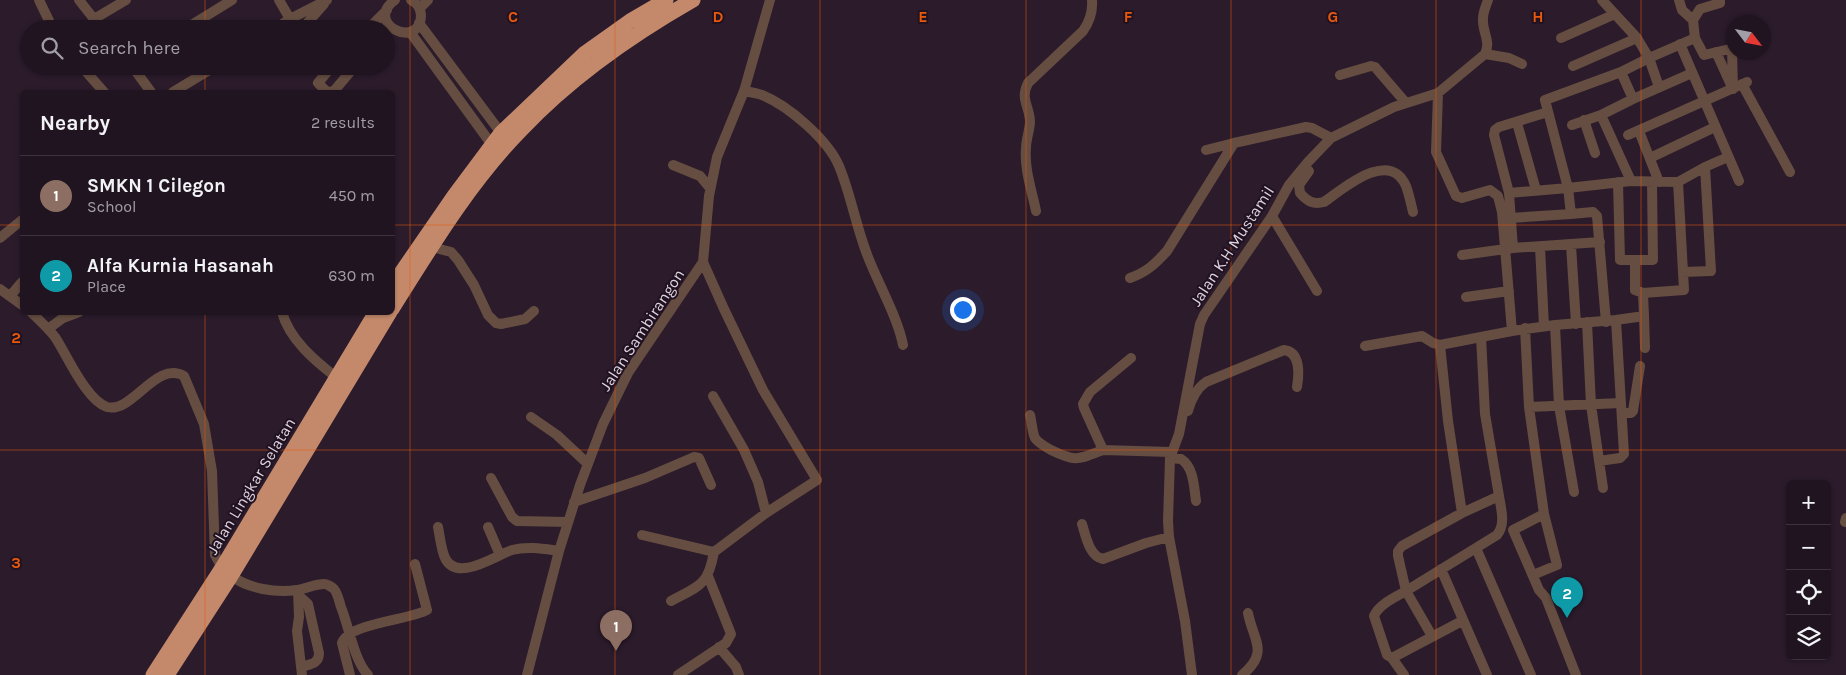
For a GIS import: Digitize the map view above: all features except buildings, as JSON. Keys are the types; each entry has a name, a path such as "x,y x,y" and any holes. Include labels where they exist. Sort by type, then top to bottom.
{"highway":[{"path":"395,283 432,247 500,153 567,78 585,52 630,21 666,0"},
{"path":"395,303 413,265 497,139 567,78 594,63 630,37 693,0"},
{"name":"Jalan Lingkar Selatan","path":"167,675 336,377 374,315"},
{"name":"Jalan Lingkar Selatan","path":"153,675 227,572 388,315"}],"street":[{"path":"39,0 49,20"},
{"path":"79,0 94,19 126,0"},
{"path":"200,20 232,0"},
{"path":"279,0 290,19 327,0"},
{"path":"310,20 327,0"},
{"path":"395,32 410,32 419,23 421,16 420,8 412,0"},
{"path":"420,8 428,0"},
{"name":"Jalan Sambirangon","path":"527,675 559,550 574,502 604,424 628,373 703,262 710,188 716,158 744,91 770,0"},
{"path":"1036,211 1026,166 1026,148 1030,119 1024,99 1025,91 1028,83 1089,23 1092,14 1092,0"},
{"path":"1488,0 1483,22 1488,41 1485,54 1509,58 1522,64"},
{"path":"1602,0 1638,38 1649,58 1659,87"},
{"path":"1679,0 1682,10 1693,20"},
{"path":"1720,0 1720,3 1700,9 1693,20 1695,38 1704,55 1726,50"},
{"path":"376,20 391,3"},
{"path":"386,20 391,3"},
{"path":"1561,38 1615,14"},
{"path":"419,23 483,109 497,139"},
{"path":"410,32 472,118 497,139"},
{"path":"1573,66 1638,38"},
{"path":"1571,214 1568,188 1545,100 1621,72 1695,38"},
{"path":"1680,44 1739,182"},
{"path":"1716,52 1741,85 1790,172"},
{"name":"Jalan K.H Mustamil","path":"1192,675 1185,621 1169,537 1171,455 1177,441 1200,324 1204,315 1272,216 1298,173 1336,136 1379,114 1438,93 1485,54"},
{"path":"1736,60 1741,85"},
{"path":"1340,74 1371,66 1375,67 1406,103"},
{"path":"1621,72 1633,99"},
{"path":"1572,125 1601,115 1692,73"},
{"path":"89,75 102,90"},
{"path":"139,75 150,90"},
{"path":"176,90 201,75"},
{"path":"325,75 318,83 326,90"},
{"path":"334,90 347,75"},
{"path":"1628,135 1741,85"},
{"path":"744,91 761,95 784,106 825,145 838,165 860,236 898,327 903,345"},
{"path":"1438,93 1436,152 1440,162 1456,196 1462,198 1488,190 1498,196 1510,249"},
{"path":"472,118 483,109"},
{"path":"1512,331 1509,291 1509,193 1494,134 1495,130 1499,128 1548,112"},
{"path":"1601,115 1631,181"},
{"path":"1584,120 1594,153"},
{"path":"1517,123 1536,190"},
{"path":"1206,150 1306,127 1312,128 1336,136 1302,179 1299,185 1300,193 1304,198 1317,204 1324,202 1364,174 1377,170 1388,171 1397,175 1405,185 1413,212"},
{"path":"1650,158 1715,127"},
{"path":"1618,182 1620,260 1653,260 1656,182 1650,158 1639,131"},
{"path":"1130,278 1142,274 1153,267 1167,251 1234,143"},
{"path":"1509,193 1631,181 1678,182 1728,156"},
{"path":"673,165 700,176 710,188"},
{"path":"1683,272 1708,272 1712,269 1705,167"},
{"path":"1635,261 1635,290 1643,294 1684,290 1678,182"},
{"path":"1510,218 1595,214 1622,408 1624,454 1623,457 1599,461"},
{"path":"1272,216 1317,291"},
{"path":"0,238 20,222"},
{"path":"1462,255 1600,242"},
{"path":"1571,244 1576,324"},
{"path":"432,247 450,252 458,260 474,285 488,316 496,323 501,324 525,319 534,311"},
{"path":"1540,247 1559,406 1574,492"},
{"path":"671,601 693,589 708,576 714,552 766,513 816,480 763,390 703,262"},
{"path":"11,296 20,285"},
{"path":"0,289 20,303"},
{"path":"1466,297 1509,291"},
{"path":"1643,294 1645,348"},
{"path":"34,315 48,329 96,400 107,406 112,408 122,405 150,383 163,376 179,373 184,376 204,424 212,471 215,555 227,572 239,582 258,588 298,592 325,584 332,587 337,594 351,634 353,647 368,675"},
{"path":"48,329 70,315"},
{"path":"283,315 289,328 306,350 336,377"},
{"path":"1364,346 1422,336 1440,345 1525,328 1611,321 1644,316"},
{"path":"1587,322 1591,405 1603,488"},
{"path":"1525,328 1529,407 1544,514 1557,565 1532,575"},
{"path":"1404,675 1392,658 1387,655 1374,616 1376,611 1436,571 1497,535 1502,529 1499,496 1485,414 1481,337"},
{"path":"1440,345 1448,421 1462,513"},
{"path":"1177,441 1183,434 1190,403 1200,386 1206,382 1284,350 1289,351 1295,357 1299,374 1298,387"},
{"path":"1103,450 1083,404 1090,392 1131,358"},
{"path":"1529,407 1591,405 1622,408 1631,414 1640,366"},
{"path":"713,396 744,450 758,482 766,513"},
{"path":"1030,415 1036,440 1046,448 1069,458 1076,458 1103,450 1171,455 1182,459 1189,467 1196,501"},
{"path":"531,416 557,435 588,464"},
{"path":"574,502 645,478 694,457 699,458 711,485"},
{"path":"491,478 512,517 517,521 568,522"},
{"path":"1432,636 1406,591 1398,550 1462,513 1499,496"},
{"path":"1502,529 1512,530 1544,514"},
{"path":"1082,524 1093,554 1103,558 1169,537"},
{"path":"488,527 500,555"},
{"path":"438,528 445,558 454,567 475,567 500,555 524,548 559,550"},
{"path":"1512,530 1539,590 1546,598 1576,675"},
{"path":"642,535 714,552"},
{"path":"1476,548 1531,675"},
{"path":"350,675 342,643 346,637 378,623 426,612 428,609 415,564"},
{"path":"1436,571 1487,675"},
{"path":"678,675 720,647 729,638 731,630 708,576"},
{"path":"298,592 310,609 319,653 319,658 315,663 301,671 297,631 299,618 298,592"},
{"path":"1242,675 1254,664 1258,647 1248,613"},
{"path":"1392,658 1462,621"},
{"path":"720,647 736,667 739,675"}],"place":[{"name":"Alfa Kurnia Hasanah","path":"1567,618"},
{"name":"SMKN 1 Cilegon","path":"616,651"}]}
